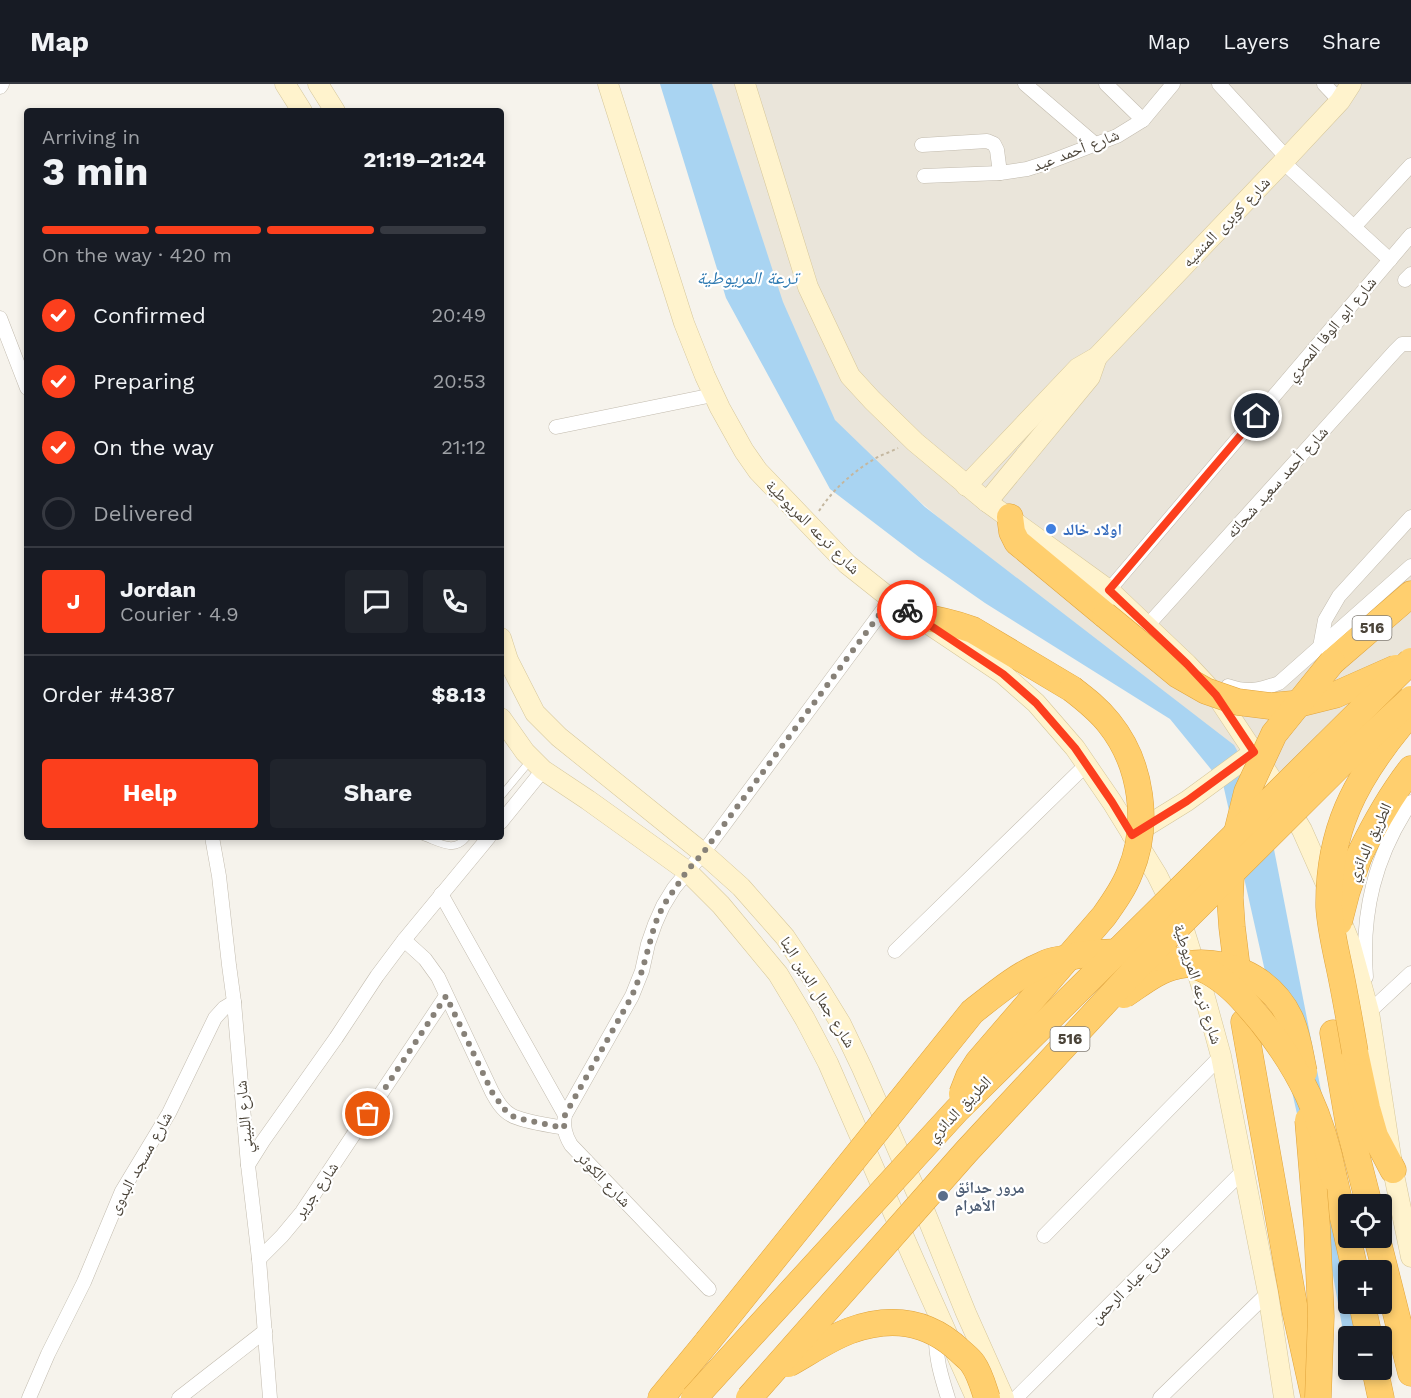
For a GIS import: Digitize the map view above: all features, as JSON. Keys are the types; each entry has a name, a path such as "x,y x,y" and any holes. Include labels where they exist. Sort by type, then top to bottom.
{"highway":[{"path":"1010,517 1012,532 1017,542 1178,675 1206,691 1238,702 1270,706 1303,703 1335,695 1410,661"},
{"name":"516","path":"1316,1398 1293,1299 1244,1022 1232,927 1230,897 1232,852 1247,792 1274,734 1332,662 1411,594"},
{"path":"918,617 955,623 973,630 1072,689 1092,705 1110,724 1127,753 1140,795 1141,821 1138,847 1131,872 1119,895 1104,916 978,1062 969,1076 957,1110"},
{"name":"الطريق الدائري","path":"694,1398 957,1110 1410,661"},
{"name":"الطريق الدائري","path":"749,1398 966,1152 1087,1021 1169,935 1343,762 1411,699"},
{"path":"1393,1170 1376,1136 1367,1108 1334,943 1329,909 1330,870 1338,833 1352,797 1377,756 1411,712"},
{"name":"الطريق الدائري","path":"1366,1194 1349,1126 1333,1033 1333,964 1340,918 1359,856 1374,824 1397,786 1411,769"},
{"path":"662,1398 972,1012 1007,984 1045,963 1084,954 1124,952 1186,963 1208,972 1228,985 1245,1001 1285,1053 1316,1110 1329,1155 1353,1260"},
{"path":"1087,1021 1151,976 1175,966 1198,962 1220,964 1242,971 1261,983 1278,999 1290,1017 1304,1075 1317,1227 1321,1316 1316,1398"},
{"path":"1380,1248 1411,1373"},
{"path":"770,1375 848,1332 873,1325 900,1322 925,1328 950,1341 973,1363 987,1398"},
{"path":"1377,1380 1381,1398"}],"main road":[{"path":"285,84 300,108"},
{"path":"318,84 333,108"},
{"name":"شارع ترعه المريوطية","path":"608,84 684,323 705,376 744,451 758,471 847,564 891,599 1003,674 1036,703 1075,748 1157,875 1184,930 1221,1056 1268,1293 1284,1398"},
{"path":"745,84 808,287 850,376 915,442 966,486 1109,590 1200,678 1216,695 1249,755 1302,830 1350,944 1369,1012 1393,1170 1411,1257"},
{"name":"شارع كوبرى المنشيه","path":"966,486 1078,368 1097,357 1340,101 1350,84"},
{"name":"شارع كوبرى المنشيه","path":"987,502 1090,377 1097,357"},
{"name":"شارع جمال الدين البنا","path":"504,647 535,713 559,737 703,853 741,887 785,938 817,985 841,1024 862,1068 1004,1398"},
{"name":"شارع جمال الدين البنا","path":"504,722 525,753 537,764 687,871 721,905 778,974 828,1063 976,1398"},
{"path":"1132,835 1169,813 1249,755"},
{"path":"721,905 741,887"}],"street":[{"path":"1025,84 1095,144"},
{"path":"1106,84 1143,120"},
{"name":"شارع أحمد عيد","path":"924,176 1027,170 1117,136 1143,120 1173,84"},
{"path":"1219,84 1285,160 1390,260"},
{"path":"1324,84 1340,101"},
{"path":"922,145 987,141 994,144 997,150 1000,173"},
{"path":"1354,227 1411,165"},
{"name":"شارع ابو الوفا المصري","path":"1109,590 1411,235"},
{"path":"0,318 24,380"},
{"name":"شارع أحمد سعيد شحاته","path":"1147,626 1395,351 1402,344 1411,344"},
{"path":"556,427 714,395"},
{"path":"1320,647 1325,620 1339,596 1411,517"},
{"path":"1200,678 1241,690 1261,690 1279,683 1411,566"},
{"path":"404,940 425,959 438,977 492,1092 504,1109 512,1116 521,1119 564,1121 632,996 663,906 891,599"},
{"path":"504,817 537,764"},
{"path":"895,951 1086,765"},
{"path":"1369,1012 1364,953 1368,908 1379,864 1397,823 1411,802"},
{"name":"شارع اللبيني","path":"213,840 234,1002 270,1398"},
{"path":"248,1165 377,976 486,840"},
{"name":"شارع الكوثر","path":"441,894 564,1121 566,1137 571,1145 709,1289"},
{"path":"1369,1012 1411,973"},
{"name":"شارع جرير","path":"259,1259 302,1212 446,996"},
{"name":"شارع مسجد البدوى","path":"29,1398 81,1289 122,1191 169,1113 215,1018 224,1008 234,1002"},
{"path":"1044,1236 1221,1056"},
{"name":"شارع عباد الرحمن","path":"1016,1398 1244,1170"},
{"path":"1160,1398 1268,1293"},
{"path":"937,1314 936,1342 939,1371 948,1398"},
{"path":"179,1398 265,1331"}],"lane":[{"path":"504,793 537,764"},
{"path":"433,840 452,846 459,845 464,840"}],"path":[{"path":"827,499 849,477 876,458 915,442"}],"shaded area":[{"path":"696,84 1411,84 1411,674 1257,788 792,393"}],"water":[{"name":"ترعة المريوطية","path":"660,84 712,84 783,302 835,420 925,507 1234,745 1264,798 1341,1194 1338,1194 1338,1248 1348,1248 1348,1260 1338,1260 1338,1303 1223,784 1170,719 985,603 919,557 830,489 726,298"},
{"name":"ترعة المريوطية","path":"1340,1314 1365,1314 1368,1326 1342,1326"}],"way so far":[{"path":"368,1114 446,996 492,1092 504,1109 512,1116 521,1119 564,1128 565,1115 632,996 642,971 655,924 674,888 703,853 891,599 907,610"}],"place":[{"name":"اولاد خالد","path":"1051,529"},
{"name":"مرور حدائق الأهرام","path":"943,1196"}],"route":[{"path":"907,610 1003,674 1036,703 1075,748 1132,835 1187,801 1254,752 1216,695 1187,664 1109,590 1257,416"}]}
